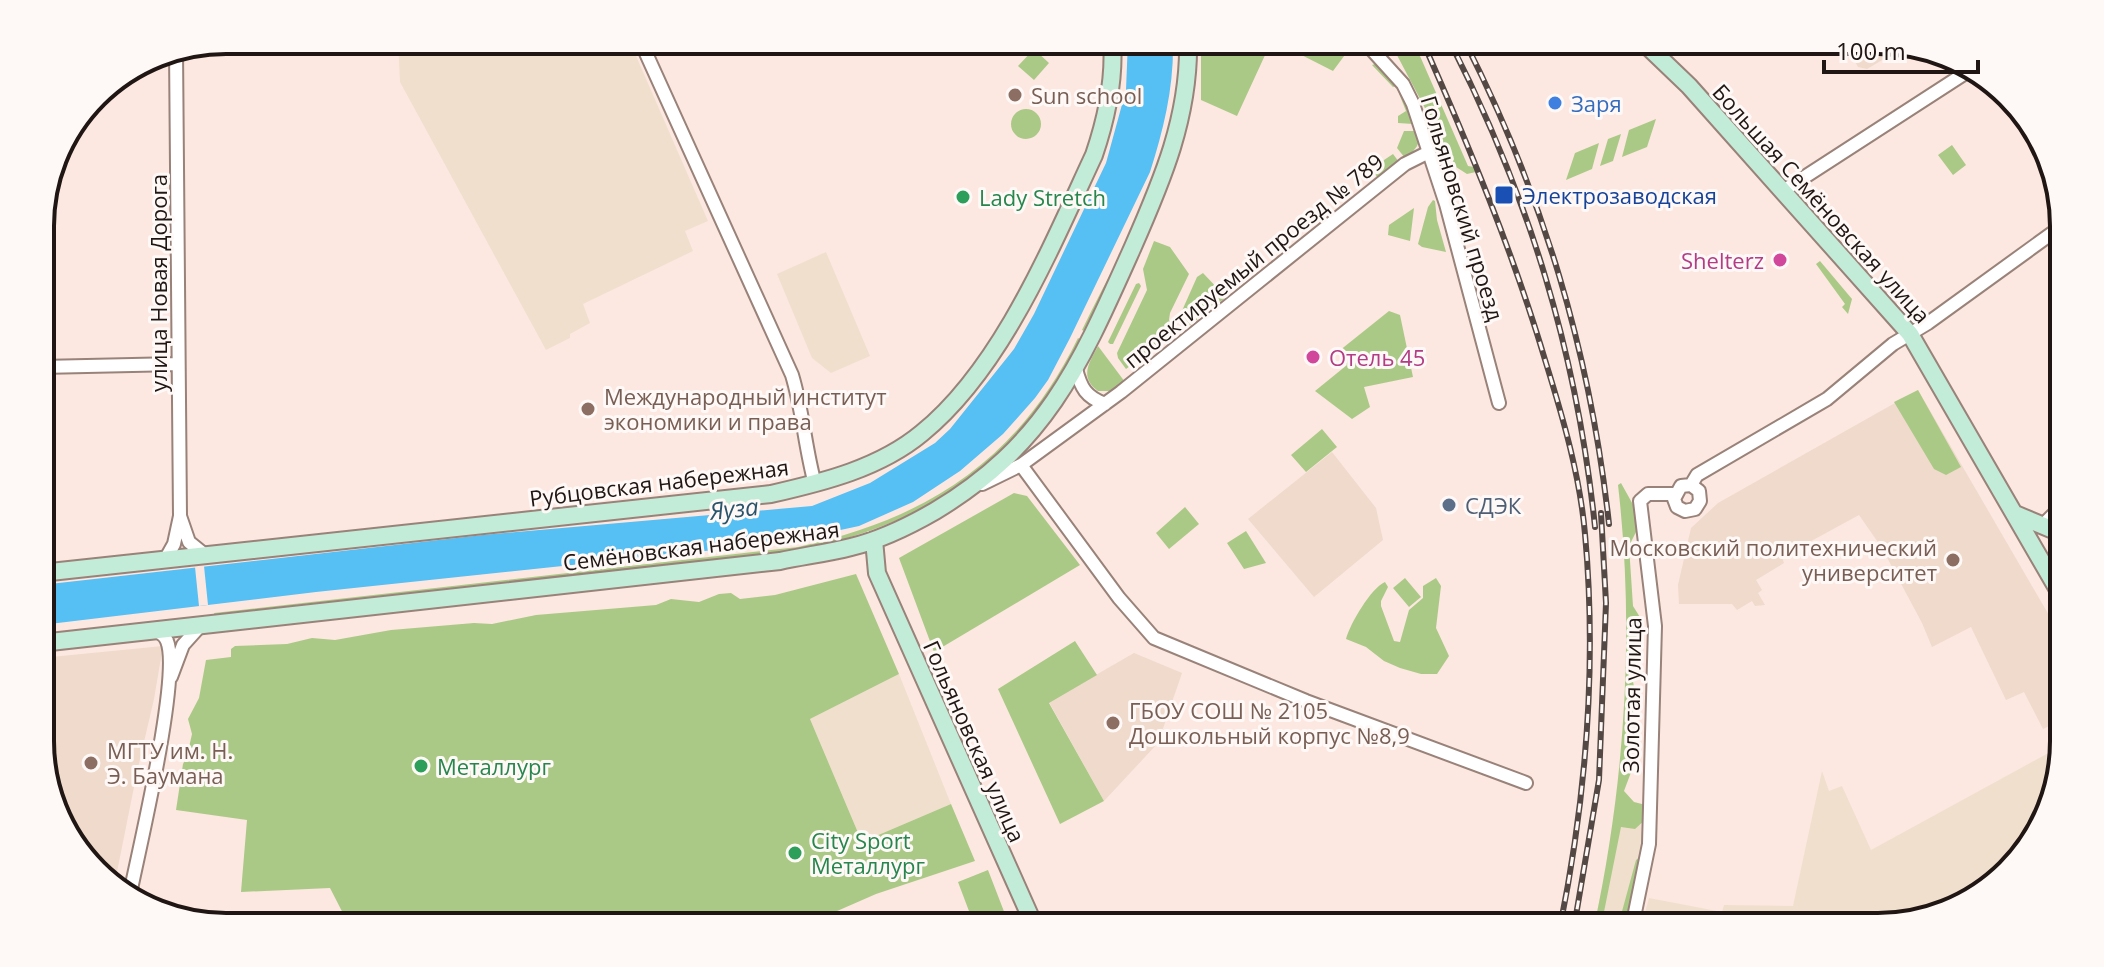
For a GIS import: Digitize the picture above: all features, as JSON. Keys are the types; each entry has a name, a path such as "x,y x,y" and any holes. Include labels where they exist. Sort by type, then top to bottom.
{"main road":[{"name":"Рубцовская набережная","path":"54,572 771,494 815,484 871,463 922,433 955,401 985,365 1019,308 1094,155 1105,124 1111,54"},
{"name":"Семёновская набережная","path":"54,641 780,561 852,547 915,521 968,491 1009,457 1051,407 1076,369 1161,186 1183,112 1187,54"},
{"name":"Большая Семёновская улица","path":"1656,54 1689,86 1910,334 2050,575"},
{"name":"Большая Семёновская улица","path":"1666,54 1689,86"},
{"path":"2015,514 2050,529"},
{"name":"Гольяновская улица","path":"874,540 877,573 1029,913"},
{"name":"Гольяновская улица","path":"852,547 877,573"}],"street":[{"path":"646,54 792,375 803,416 806,453 815,484"},
{"name":"Гольяновский проезд","path":"1376,54 1403,84 1417,115 1446,204 1499,403"},
{"name":"улица Новая Дорога","path":"165,560 174,544 180,516 176,62"},
{"path":"1783,191 1961,76"},
{"name":"проектируемый проезд № 789","path":"968,491 1021,465 1105,404 1405,164 1429,152"},
{"name":"Золотая улица","path":"1635,913 1649,844 1655,626 1640,501 1648,494 1674,494 1681,486 1691,485 1697,475 1827,399 1880,354 1993,278 2050,235"},
{"path":"54,367 178,364"},
{"path":"1076,369 1081,387 1092,399 1105,404"},
{"path":"1021,465 1119,598 1154,638 1306,701 1526,783"},
{"path":"1674,494 1675,503 1681,510 1695,509 1700,496 1691,485"},
{"name":"улица Новая Дорога","path":"180,516 189,542 205,555"},
{"path":"2042,526 2050,518"},
{"path":"132,884 169,684 183,645 202,625"},
{"path":"153,630 168,643 169,684"}],"shaded area":[{"path":"399,54 635,54 708,221 685,231 693,251 583,304 590,323 546,350 400,82"},
{"path":"1851,54 1892,54 1867,69 1858,67"},
{"path":"826,252 870,356 831,373 812,358 777,274"},
{"name":"Московский политехнический университет","path":"1918,390 2050,617 2050,726 2043,729 2024,692 2006,700 1971,627 1932,647 1882,548 1859,515 1782,557 1784,563 1756,580 1762,590 1758,593 1765,605 1755,606 1752,601 1737,610 1732,604 1679,604 1678,585 1691,528 1718,503"},
{"path":"1332,452 1376,508 1383,540 1314,597 1248,519"},
{"name":"МГТУ им. Н. Э. Баумана","path":"163,646 117,873 104,863 77,827 60,786 55,764 54,657"},
{"name":"ГБОУ СОШ № 2105 Дошкольный корпус №8,9","path":"1134,653 1182,673 1158,743 1104,801 1049,702"},
{"path":"899,674 951,804 862,842 810,719"},
{"path":"2050,752 2037,807 2014,846 2000,863 1974,884 1933,904 1889,913 1645,913 1649,898 1722,912 1724,905 1793,906 1822,771 1829,791 1842,786 1871,850"},
{"path":"1614,814 1640,820 1643,844 1627,913 1597,913"}],"green space":[{"path":"1029,54 1039,54 1049,63 1034,80 1018,66"},
{"path":"1181,54 1183,83 1166,161 1086,332 1082,330 1157,175 1175,111"},
{"path":"1201,54 1266,54 1237,116 1201,100"},
{"path":"1300,54 1346,54 1333,71"},
{"path":"1396,54 1419,54 1468,166 1474,167 1476,172 1467,174 1456,167"},
{"path":"1378,63 1390,76 1396,86 1393,87 1372,65"},
{"path":"1396,86 1414,121 1413,124 1398,123 1398,116 1406,111"},
{"path":"1026,109 1032,110 1040,118 1040,130 1032,138 1026,139 1020,138 1012,130 1011,124 1012,118 1020,110"},
{"path":"1656,119 1647,147 1622,157 1629,130"},
{"path":"1404,131 1418,131 1419,136 1417,146 1405,158 1397,148"},
{"path":"1621,134 1613,161 1600,166 1608,139"},
{"path":"1599,143 1592,169 1566,180 1575,153"},
{"path":"1952,145 1966,165 1953,175 1938,155"},
{"path":"1393,154 1399,162 1378,179 1372,168"},
{"path":"1433,200 1446,252 1418,244 1428,207"},
{"path":"1414,208 1410,241 1388,235 1389,225"},
{"path":"1154,241 1170,247 1189,274 1170,313 1169,320 1176,332 1126,369 1117,353 1147,290 1143,269"},
{"path":"1820,261 1852,299 1848,314 1842,307 1845,304 1816,264"},
{"path":"1203,273 1221,292 1229,295 1186,328 1180,318 1181,313 1197,277"},
{"path":"1139,283 1141,286 1113,344 1110,344 1108,342"},
{"path":"1389,311 1400,315 1413,377 1364,387 1370,407 1352,419 1315,391 1347,365 1339,351"},
{"path":"1078,338 1082,340 1056,384 1029,422 1000,454 933,503 850,537 801,551 215,616 214,613 798,547 845,535 928,500 965,477 998,450 1054,381"},
{"path":"1098,346 1125,382 1111,391 1098,391 1087,375"},
{"path":"1918,390 1961,467 1946,475 1934,469 1894,402"},
{"path":"1322,429 1337,447 1306,472 1291,455"},
{"path":"1621,483 1636,510 1637,530 1629,546 1633,606 1643,622 1636,669 1632,676 1636,698 1630,729 1634,746 1629,756 1633,767 1624,791 1634,802 1646,805 1646,819 1635,829 1621,827 1604,913 1597,913 1613,817 1624,707 1626,596 1618,485"},
{"path":"1014,493 1027,496 1080,565 934,652 899,558"},
{"path":"1185,507 1199,524 1169,549 1156,533"},
{"path":"1246,531 1266,563 1244,569 1227,543"},
{"path":"856,574 899,674 810,719 862,842 951,804 975,861 876,894 833,913 343,913 330,888 241,892 247,820 176,810 183,764 192,734 188,719 199,698 206,660 231,657 231,649 235,646 287,644 312,638 335,640 391,630 492,624 536,615 656,605 671,599 699,602 719,594 731,593 740,599 775,595"},
{"path":"1405,578 1421,597 1409,607 1393,588"},
{"path":"1436,578 1441,586 1436,628 1449,656 1437,674 1421,674 1400,668 1384,661 1366,647 1346,639 1362,607 1385,582 1388,587 1381,606 1394,641 1400,642 1409,610 1423,598 1423,586"},
{"path":"1075,641 1097,675 1049,703 1104,801 1060,824 998,689"},
{"path":"1644,854 1631,913 1622,913 1636,860"},
{"path":"988,870 1005,913 970,913 958,882"}],"water":[{"path":"1127,54 1173,54 1167,107 1150,172 1070,338 1048,380 1003,434 960,471 913,502 859,526 780,543 54,623 54,584 483,535 812,506 870,483 935,443 950,429 1014,349 1034,314 1106,163 1126,90"}],"pier":[{"path":"204,566 208,605 199,606 195,567"}],"railway":[{"path":"1428,54 1519,281 1564,426 1583,512 1590,633 1587,731 1577,830 1563,913"},
{"path":"1456,54 1503,157 1545,277 1576,399 1595,527"},
{"path":"1471,54 1517,157 1559,275 1589,397 1609,524"},
{"path":"1576,913 1599,780 1606,603 1601,513"}],"place":[{"name":"Sun school","path":"1015,95"},
{"name":"Заря","path":"1555,103"},
{"name":"Электрозаводская","path":"1504,195"},
{"name":"Lady Stretch","path":"963,197"},
{"name":"Shelterz","path":"1780,260"},
{"name":"Отель 45","path":"1313,357"},
{"name":"Международный институт экономики и права","path":"588,409"},
{"name":"СДЭК","path":"1449,505"},
{"name":"Московский политехнический университет","path":"1953,560"},
{"name":"ГБОУ СОШ № 2105 Дошкольный корпус №8,9","path":"1113,723"},
{"name":"МГТУ им. Н. Э. Баумана","path":"91,763"},
{"name":"Металлург","path":"421,766"},
{"name":"City Sport Металлург","path":"795,853"}],"water label":[{"name":"Яуза","path":"734,508"}]}
